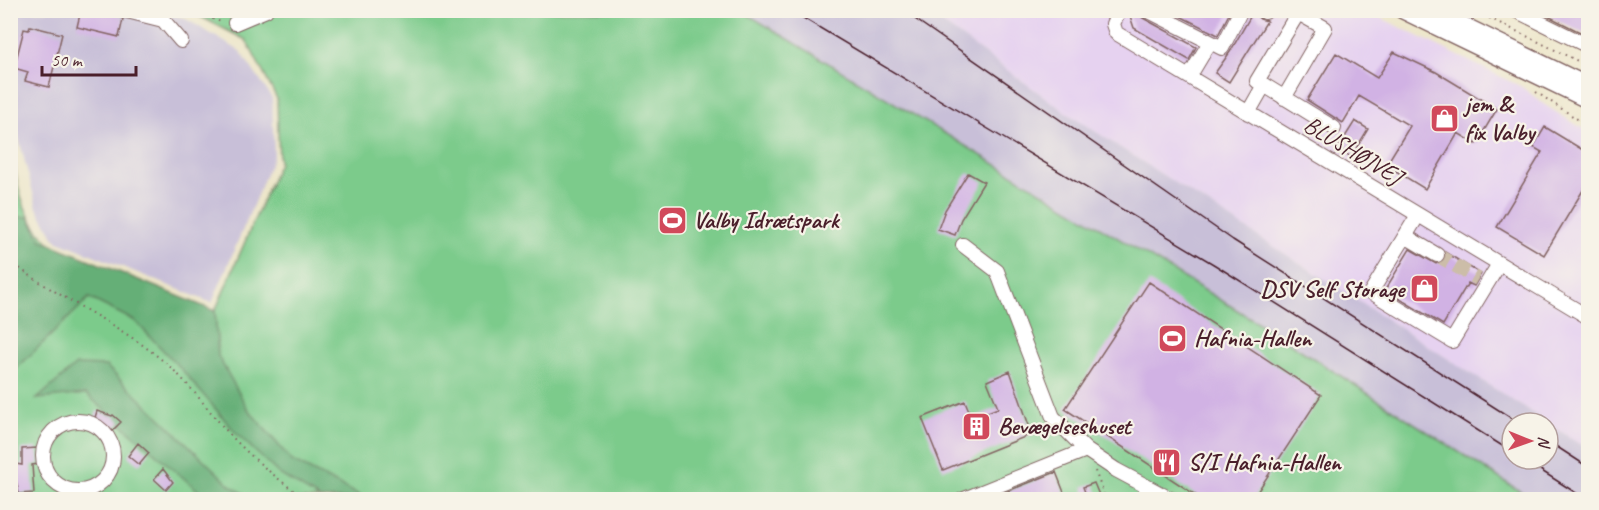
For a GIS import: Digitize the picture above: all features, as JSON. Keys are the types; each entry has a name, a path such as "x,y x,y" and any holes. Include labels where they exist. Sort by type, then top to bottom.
{"main road":[{"path":"1402,10 1588,100"},
{"path":"1431,10 1588,86"}],"street":[{"path":"123,10 163,20 180,41"},
{"path":"235,23 266,10"},
{"path":"1147,10 1222,48 1241,10"},
{"path":"1515,10 1588,46"},
{"name":"BLUSHØJVEJ","path":"1116,12 1113,24 1116,33 1588,317"},
{"path":"1284,98 1325,28 1298,13 1257,81 1264,86 1284,98 1334,128"},
{"path":"1189,77 1210,42"},
{"path":"1248,113 1264,86"},
{"path":"1418,215 1371,292 1452,341 1483,281 1499,264"},
{"path":"1405,236 1437,255"},
{"path":"963,245 997,272 1053,417 1086,450 1116,470 1172,500"},
{"path":"76,421 91,423 101,430 110,441 113,453 112,466 106,477 83,495 60,486 51,478 44,464 45,444 52,433 64,424 76,421"},
{"path":"962,500 1086,450"}],"path":[{"path":"190,10 230,25 235,23"},
{"path":"1473,10 1588,66"},
{"path":"10,261 27,274 127,333 169,366 238,443 260,464 306,500"},
{"path":"1086,450 1106,500"}],"shaded area":[{"path":"11,11 156,11 184,18 240,51 272,98 274,155 212,303 56,240 37,208 11,109"},
{"path":"742,11 925,11 1068,114 1529,411 1500,411 1500,471 1560,471 1560,431 1588,449 1588,499 1532,499 1257,322"},
{"path":"925,11 1367,11 1522,87 1545,105 1588,132 1588,449 1560,431 1560,411 1529,411 1068,114"}],"green space":[{"name":"Valby Idrætspark","path":"176,11 742,11 1257,322 1532,499 367,500 301,466 346,499 11,499 10,138 15,172 23,201 36,228 47,240 61,252 217,344 215,311 279,163 277,99 246,40 197,15"},
{"path":"11,217 29,217 41,240 215,311 218,356 248,409 292,461 367,499 320,499 279,474 236,433 183,371 135,321 89,298 11,374"},
{"path":"76,365 106,366 231,486 253,499 212,499 201,493 86,394 37,399"}],"building":[{"path":"81,10 96,10 123,19 119,37 77,27"},
{"path":"1128,10 1133,10 1143,18 1196,47 1189,60 1134,28"},
{"path":"1168,10 1231,10 1218,35"},
{"path":"1536,10 1580,10 1588,15 1588,36"},
{"path":"1253,12 1260,19 1267,21 1229,82 1215,73"},
{"path":"30,26 62,34 49,87 25,81 28,72 14,68 24,29 29,30"},
{"name":"jem & fix Valby","path":"1394,52 1436,72 1497,109 1476,144 1458,133 1425,189 1386,165 1410,126 1359,96 1343,123 1307,100 1336,53 1377,78"},
{"path":"1355,121 1368,129 1351,157 1338,148"},
{"path":"1545,127 1588,153 1588,182 1544,255 1497,227 1542,152 1533,147"},
{"path":"968,173 984,182 961,219 955,235 938,229 945,210"},
{"name":"DSV Self Storage","path":"1410,249 1436,264 1444,260 1445,252 1481,274 1474,286 1468,283 1443,325 1385,290"},
{"name":"Hafnia-Hallen","path":"1149,282 1321,395 1252,500 1203,500 1065,409"},
{"name":"Bevægelseshuset","path":"1010,371 1032,434 943,470 922,418 965,401 972,418 998,408 987,381"},
{"path":"97,411 113,415 121,422 111,432 94,421"},
{"path":"138,443 149,453 139,465 128,456"},
{"path":"37,448 39,464 32,465 34,493 19,494 16,480 14,480 16,464 22,465 22,449"},
{"path":"163,469 173,482 166,490 154,479"},
{"path":"1056,472 1067,500 988,500 988,499"},
{"path":"1094,483 1101,500 1088,500 1083,487"}],"tunnel":[{"path":"1437,255 1478,279"}],"tram line":[{"path":"790,10 1215,265 1500,444"},
{"path":"902,10 1233,240 1500,411"},
{"path":"1560,449 1588,467"},
{"path":"1542,471 1587,500"}],"place":[{"name":"jem & fix Valby","path":"1444,118"},
{"name":"Valby Idrætspark","path":"672,220"},
{"name":"DSV Self Storage","path":"1425,289"},
{"name":"Hafnia-Hallen","path":"1173,338"},
{"name":"Bevægelseshuset","path":"977,426"},
{"name":"S/I Hafnia-Hallen","path":"1167,462"}]}
